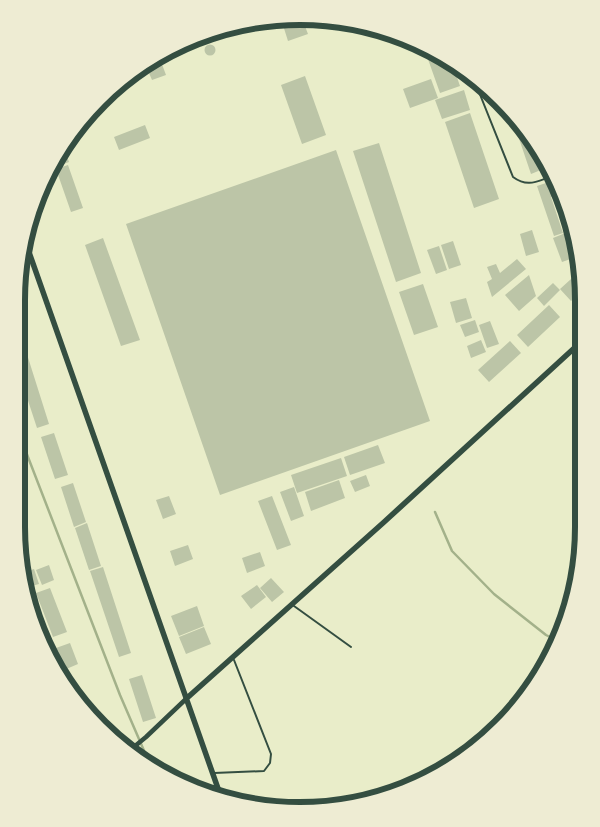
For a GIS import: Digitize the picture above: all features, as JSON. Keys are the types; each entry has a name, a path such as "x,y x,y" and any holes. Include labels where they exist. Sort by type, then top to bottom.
{"main road":[{"path":"29,252 218,789"},
{"path":"187,698 383,523 575,346"}],"street":[{"path":"135,747 187,698"}],"lane":[{"path":"478,91 513,177 519,182 529,184 547,178"},
{"path":"292,604 351,647"},
{"path":"213,773 264,771 270,763 271,754 233,657"}],"building":[{"path":"305,25 308,34 288,41 283,26"},
{"path":"210,44 216,50 210,56 204,50"},
{"path":"427,56 455,73 460,86 440,93"},
{"path":"161,63 166,75 152,80 148,70"},
{"path":"305,76 326,135 302,144 281,85"},
{"path":"431,79 438,98 410,108 403,89"},
{"path":"464,90 470,110 442,119 435,100"},
{"path":"470,113 499,199 474,208 445,122"},
{"path":"145,125 150,138 119,150 114,137"},
{"path":"516,131 529,147 542,169 531,174"},
{"path":"379,143 421,273 396,282 353,151"},
{"path":"336,150 430,421 220,495 126,224"},
{"path":"66,154 69,162 60,165"},
{"path":"68,165 83,208 71,212 57,171 59,168"},
{"path":"549,182 554,196 551,197 563,233 554,236 537,186"},
{"path":"532,230 539,252 526,256 520,234"},
{"path":"567,232 572,258 562,262 553,238"},
{"path":"103,238 140,340 121,346 85,245"},
{"path":"453,241 461,265 449,269 441,245"},
{"path":"439,246 447,270 436,274 427,250"},
{"path":"517,259 526,269 492,297 487,282 492,279 487,267 496,264 500,273"},
{"path":"529,275 536,296 519,311 505,295"},
{"path":"574,277 575,298 571,301 560,289"},
{"path":"553,283 560,290 544,306 537,298"},
{"path":"423,284 438,327 414,335 399,292"},
{"path":"466,298 472,318 456,323 450,302"},
{"path":"549,305 560,317 528,347 517,335"},
{"path":"475,320 479,332 465,337 460,325"},
{"path":"490,321 499,344 487,348 479,325"},
{"path":"481,340 486,352 471,358 467,346"},
{"path":"510,341 521,353 489,382 478,370"},
{"path":"25,348 49,424 37,428 25,391"},
{"path":"54,433 68,475 55,479 41,437"},
{"path":"378,445 385,463 350,475 344,457"},
{"path":"341,458 347,476 297,493 291,475"},
{"path":"366,475 370,486 355,492 350,481"},
{"path":"339,480 345,498 311,511 305,492"},
{"path":"73,483 86,522 74,527 61,487"},
{"path":"294,487 304,516 291,521 280,492"},
{"path":"169,496 176,514 163,519 156,500"},
{"path":"272,496 291,545 277,550 258,501"},
{"path":"87,523 101,566 89,570 75,528"},
{"path":"188,545 193,559 175,566 170,551"},
{"path":"260,552 265,566 247,573 242,558"},
{"path":"49,565 54,580 42,585 36,570"},
{"path":"103,567 131,653 119,657 90,571"},
{"path":"34,569 39,584 31,586 28,571"},
{"path":"271,578 284,592 272,602 260,588"},
{"path":"257,585 266,597 251,609 241,596"},
{"path":"50,588 67,632 53,637 36,593"},
{"path":"33,594 38,604 36,605 34,598"},
{"path":"197,606 204,626 179,636 171,616"},
{"path":"204,627 211,644 186,654 179,637"},
{"path":"70,643 78,664 65,670 56,648"},
{"path":"142,675 156,718 143,722 129,679"}],"waterway":[{"path":"25,449 120,695 145,753 154,760"},
{"path":"435,512 452,551 494,594 552,638"}]}
